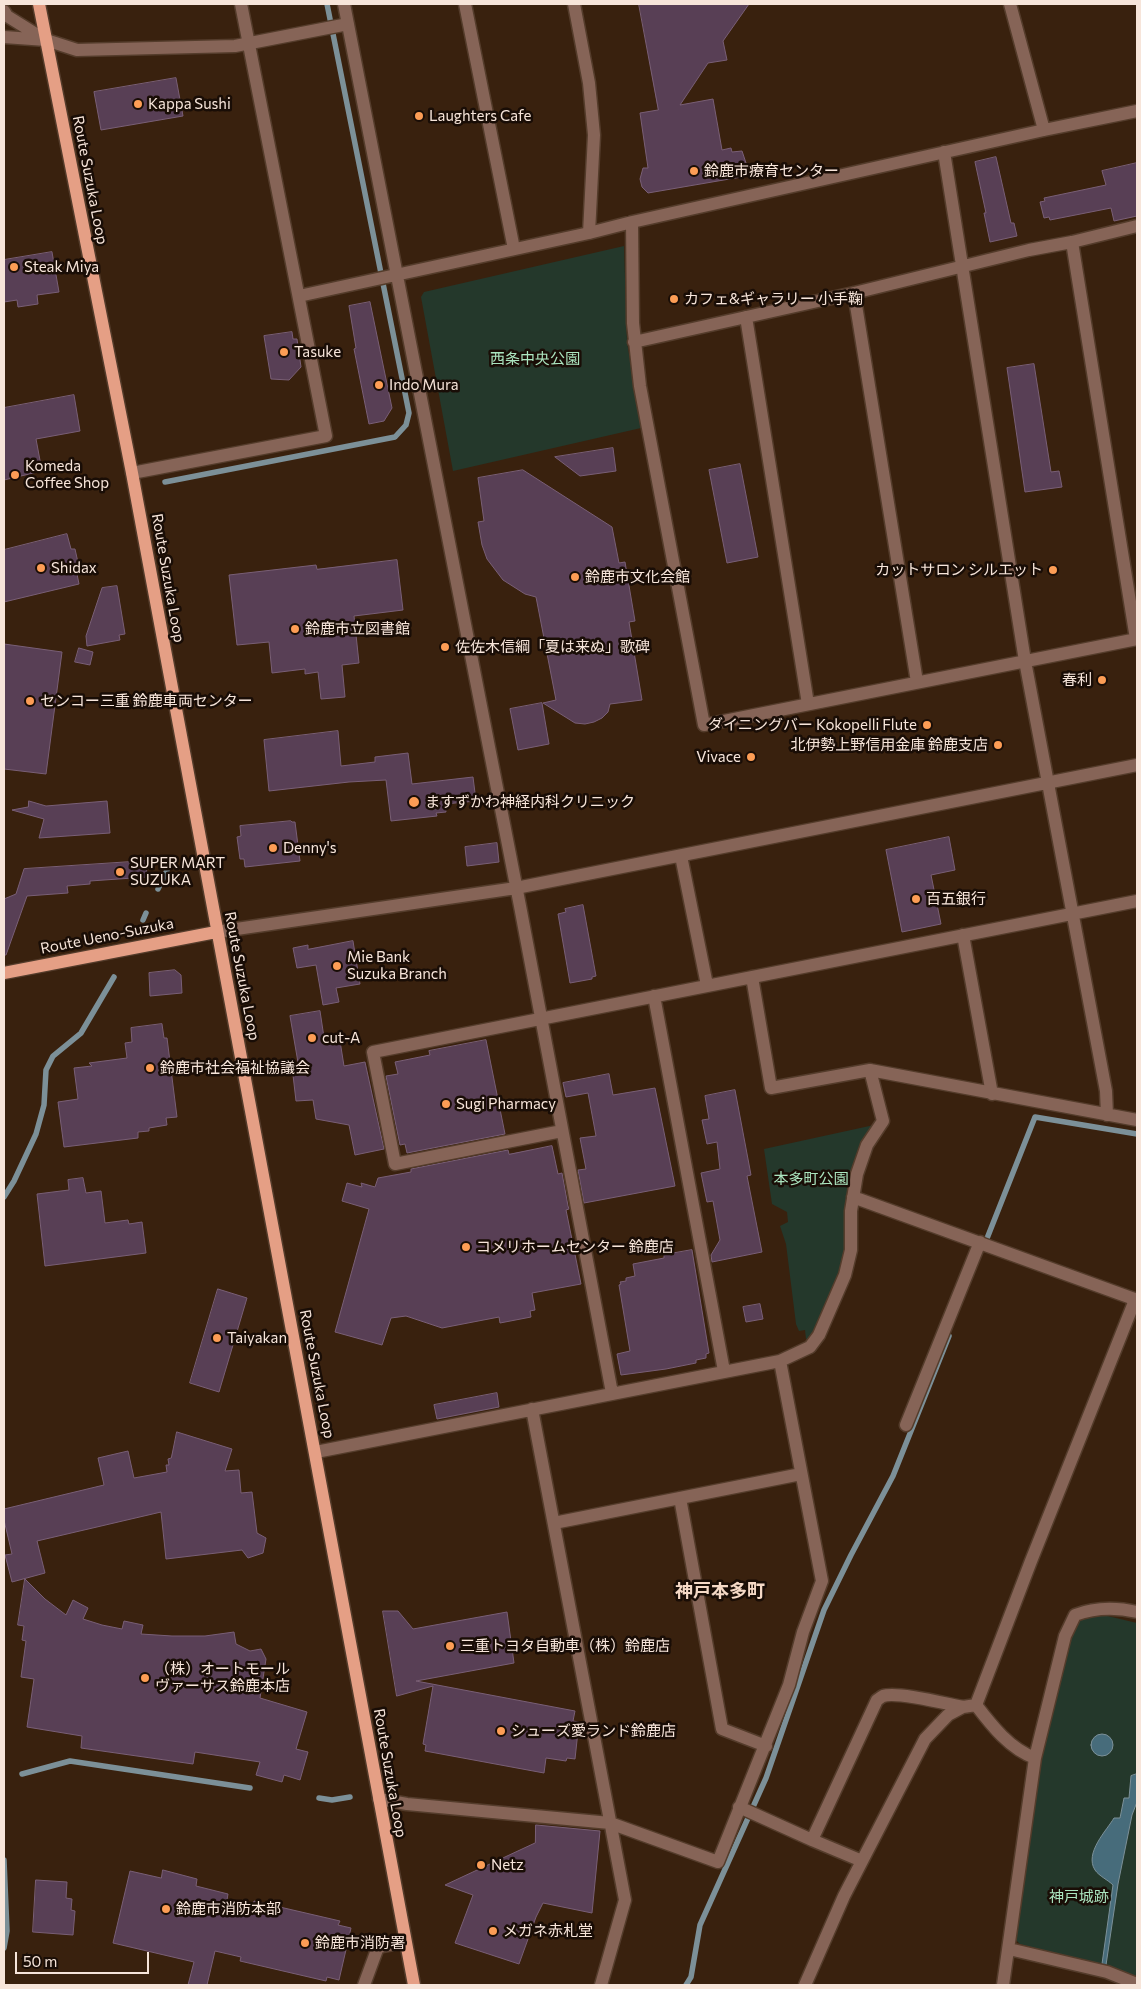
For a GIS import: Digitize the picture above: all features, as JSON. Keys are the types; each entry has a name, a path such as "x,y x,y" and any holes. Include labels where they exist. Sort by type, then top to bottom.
{"main road":[{"name":"Route Suzuka Loop","path":"39,4 132,473 216,932 316,1452 378,1799 414,1985"},
{"name":"Route Ueno-Suzuka","path":"4,973 216,932"}],"street":[{"path":"132,473 326,436 241,4"},
{"path":"344,4 346,25 542,1019 612,1393"},
{"path":"465,4 514,249"},
{"path":"574,4 588,83 594,135 589,233"},
{"path":"1010,4 1044,130"},
{"path":"4,11 7,16 46,40 77,50 235,46 346,25"},
{"path":"4,37 46,40"},
{"path":"299,296 589,233 944,152 1137,111"},
{"path":"944,152 1025,661 1106,1091 1107,1115"},
{"path":"632,222 634,342 642,396 704,725 1136,639 1072,242"},
{"path":"634,342 854,294 1020,252 1072,242 1137,226"},
{"path":"854,294 917,682"},
{"path":"746,317 808,704"},
{"path":"216,932 516,888 1137,765"},
{"path":"681,856 707,985"},
{"path":"562,1132 395,1164 373,1052 1137,901"},
{"path":"963,936 992,1094"},
{"path":"752,977 771,1088 870,1070 1137,1120"},
{"path":"654,996 724,1371"},
{"path":"316,1452 780,1361 810,1347 819,1334 845,1275 851,1250 851,1211 857,1174 867,1145 883,1121 870,1070"},
{"path":"853,1197 1136,1300 976,1705"},
{"path":"906,1425 985,1244"},
{"path":"378,1799 407,1804 610,1823 718,1862 746,1811 766,1746 790,1685 803,1632 822,1582 780,1361"},
{"path":"532,1409 625,1900 601,1985"},
{"path":"554,1523 800,1474"},
{"path":"680,1498 722,1729 766,1746"},
{"path":"1003,1985 1035,1758 1065,1636 1075,1616 1101,1608 1137,1612"},
{"path":"812,1840 877,1700 890,1695 918,1698 963,1707"},
{"path":"805,1985 844,1896 925,1739 948,1715 963,1707 976,1705"},
{"path":"976,1705 1000,1734 1024,1754 1035,1758"},
{"path":"746,1811 862,1861"},
{"path":"364,1985 378,1947 405,1942"},
{"path":"1009,1949 1107,1972 1137,1984"}],"green space":[{"name":"西条中央公園","path":"624,246 627,342 641,428 453,471 421,297 424,292"},
{"name":"本多町公園","path":"874,1125 841,1273 810,1338 806,1339 805,1330 799,1331 796,1324 786,1244 780,1226 788,1222 787,1212 772,1204 764,1149"},
{"name":"神戸城跡","path":"1095,1613 1137,1623 1137,1976 1020,1944 1014,1938 1041,1762 1070,1638 1078,1622"}],"water":[{"path":"1102,1734 1110,1737 1113,1745 1110,1753 1102,1756 1094,1753 1091,1745 1094,1737"},
{"path":"1137,1774 1137,1802 1132,1815 1118,1884 1106,1965 1102,1964 1113,1885 1095,1870 1092,1856 1098,1842 1114,1818 1120,1818 1124,1798 1129,1798 1131,1776"}],"building":[{"path":"639,4 749,4 723,41 727,60 708,63 680,105 713,99 722,150 731,148 732,152 742,151 746,163 747,176 648,193 642,187 640,179 643,168 648,168 640,113 658,110"},
{"name":"Kappa Sushi","path":"176,78 183,116 101,130 94,92"},
{"path":"996,157 1011,223 1014,223 1017,236 990,242 975,162"},
{"path":"1137,163 1137,216 1114,221 1111,208 1050,220 1049,217 1044,218 1040,202 1045,201 1044,198 1106,185 1102,171"},
{"path":"52,252 59,292 37,295 38,304 18,307 17,300 4,302 4,260"},
{"path":"370,302 392,408 384,421 369,424 354,349 356,348 349,306"},
{"path":"292,332 293,339 297,339 301,367 289,380 271,379 264,336"},
{"path":"1034,364 1051,472 1059,471 1062,487 1025,492 1007,368"},
{"path":"74,395 80,431 36,439 42,471 4,480 4,408"},
{"path":"613,448 616,471 580,476 555,457"},
{"path":"740,464 758,557 727,563 709,470"},
{"path":"523,470 612,527 619,563 625,562 635,621 629,622 642,700 610,704 608,712 594,722 585,724 575,723 543,703 556,700 536,597 525,594 503,580 487,559 482,545 478,522 484,521 478,478"},
{"name":"Shidax","path":"67,534 71,549 75,549 79,567 76,569 79,584 4,602 4,550"},
{"name":"鈴鹿市立図書館","path":"397,560 403,610 354,616 359,663 342,665 345,697 321,699 318,672 305,674 305,669 272,673 269,642 237,645 229,575 316,565 317,569"},
{"path":"117,586 125,634 119,635 120,640 87,646 86,636 102,588"},
{"name":"センコー三重 鈴鹿車両センター","path":"4,644 62,652 46,774 4,769"},
{"path":"79,648 93,652 90,665 75,662"},
{"path":"542,703 549,744 518,750 510,709"},
{"path":"338,731 341,766 375,762 375,757 408,753 412,784 473,777 476,801 445,804 446,812 436,813 437,816 391,821 386,780 269,791 264,740"},
{"path":"29,801 46,806 107,801 110,833 39,838 44,819 12,810 28,807"},
{"path":"295,822 300,861 245,867 244,859 240,859 237,837 241,836 240,826"},
{"name":"百五銀行","path":"949,837 955,870 931,875 941,924 902,932 886,850"},
{"path":"497,843 499,862 467,866 465,847"},
{"path":"146,861 147,877 90,881 90,884 67,886 68,893 27,896 6,955 4,955 4,899 16,894 24,869"},
{"path":"583,905 596,976 592,977 592,979 570,983 558,914 566,912 565,909"},
{"name":"Mie Bank Suzuka Branch","path":"353,941 360,984 336,988 339,1002 323,1005 316,965 297,968 293,948 308,945 308,949"},
{"path":"175,970 181,975 182,993 150,996 149,973"},
{"path":"320,1011 325,1044 340,1041 344,1066 365,1062 384,1149 355,1155 349,1125 316,1119 313,1100 296,1101 293,1075 300,1074 290,1016"},
{"name":"鈴鹿市社会福祉協議会","path":"162,1024 164,1038 167,1038 177,1117 166,1118 167,1125 149,1128 149,1131 138,1132 138,1138 64,1147 58,1102 78,1099 74,1068 92,1066 89,1063 127,1058 125,1043 132,1042 131,1028"},
{"name":"Sugi Pharmacy","path":"486,1040 505,1134 407,1153 405,1144 400,1145 386,1076 398,1074 395,1062 430,1055 429,1051"},
{"path":"609,1074 613,1095 655,1088 675,1186 584,1203 578,1170 586,1169 580,1138 596,1136 588,1093 566,1097 563,1083"},
{"path":"735,1090 751,1175 747,1176 762,1252 712,1262 711,1255 720,1240 713,1201 707,1202 701,1173 720,1169 717,1142 707,1144 702,1120 709,1119 705,1096"},
{"name":"コメリホームセンター 鈴鹿店","path":"552,1146 558,1174 562,1173 569,1209 566,1210 581,1284 532,1293 535,1310 530,1311 531,1317 500,1323 499,1317 442,1328 406,1316 391,1318 382,1345 335,1332 369,1209 342,1201 347,1183 362,1187 361,1183 375,1187 378,1178 411,1172 411,1169 508,1150 509,1154"},
{"path":"83,1178 86,1193 101,1191 105,1223 128,1220 129,1224 142,1222 146,1253 45,1266 37,1194 69,1190 68,1180"},
{"path":"692,1250 709,1353 706,1354 706,1358 696,1360 696,1363 621,1375 617,1354 630,1351 620,1282 635,1276 633,1264 664,1258 664,1255"},
{"path":"218,1289 247,1298 219,1392 190,1383"},
{"path":"760,1304 763,1319 746,1322 743,1307"},
{"path":"497,1393 499,1407 437,1419 434,1405"},
{"path":"177,1432 232,1449 225,1471 239,1470 241,1493 252,1492 257,1533 266,1538 263,1553 248,1558 242,1550 166,1559 161,1512 37,1541 45,1573 12,1582 5,1555 12,1554 4,1520 4,1509 104,1485 98,1458 128,1451 134,1478 167,1472 166,1465 169,1465 168,1459 171,1458"},
{"name":"（株）オートモール ヴァーサス鈴鹿本店","path":"25,1579 45,1599 66,1615 73,1600 88,1608 83,1619 102,1625 122,1629 124,1621 143,1625 141,1634 172,1636 205,1636 234,1632 236,1644 250,1651 261,1649 266,1659 260,1698 307,1712 296,1749 308,1752 300,1780 284,1775 282,1782 256,1775 260,1762 195,1752 193,1764 81,1748 82,1736 27,1727 34,1679 21,1677 26,1641 22,1640 24,1626 18,1625"},
{"path":"383,1611 398,1611 413,1629 507,1612 514,1663 416,1681 575,1711 573,1721 579,1722 575,1759 567,1758 566,1761 546,1758 544,1773 425,1751 426,1745 423,1744 433,1686 397,1696"},
{"path":"536,1825 600,1831 592,1913 543,1903 519,1964 455,1943 473,1895 445,1885 535,1843"},
{"path":"163,1870 197,1879 196,1886 228,1894 227,1900 253,1906 254,1901 340,1921 338,1925 351,1928 339,1980 327,1977 326,1981 240,1961 241,1957 215,1951 207,1985 188,1985 194,1962 113,1943 130,1871 161,1878"},
{"path":"36,1880 67,1882 66,1898 72,1899 71,1910 75,1911 73,1935 33,1932"}],"waterway":[{"path":"165,482 395,437 406,425 409,413 327,4"},
{"path":"158,889 170,864"},
{"path":"143,920 146,913"},
{"path":"4,1197 14,1181 36,1134 44,1105 46,1070 53,1056 81,1033 114,977"},
{"path":"984,1246 1035,1117 1137,1134"},
{"path":"686,1985 691,1977 700,1925 766,1778 824,1610 893,1476 949,1336"},
{"path":"22,1774 70,1761 250,1788"},
{"path":"319,1798 332,1800 350,1797"},
{"path":"4,1860 7,1931 4,1948"}],"place":[{"name":"Kappa Sushi","path":"138,104"},
{"name":"Laughters Cafe","path":"419,116"},
{"name":"鈴鹿市療育センター","path":"694,171"},
{"name":"Steak Miya","path":"14,267"},
{"name":"カフェ&ギャラリー 小手鞠","path":"674,299"},
{"name":"Tasuke","path":"284,352"},
{"name":"Indo Mura","path":"379,385"},
{"name":"Komeda Coffee Shop","path":"15,475"},
{"name":"Shidax","path":"41,568"},
{"name":"カットサロン シルエット","path":"1053,570"},
{"name":"鈴鹿市文化会館","path":"575,577"},
{"name":"鈴鹿市立図書館","path":"295,629"},
{"name":"佐佐木信綱「夏は来ぬ」歌碑","path":"445,647"},
{"name":"春利","path":"1102,680"},
{"name":"センコー三重 鈴鹿車両センター","path":"30,701"},
{"name":"ダイニングバー Kokopelli Flute","path":"927,725"},
{"name":"北伊勢上野信用金庫 鈴鹿支店","path":"998,745"},
{"name":"Vivace","path":"751,757"},
{"name":"ますずかわ神経内科クリニック","path":"414,802"},
{"name":"Denny's","path":"273,848"},
{"name":"SUPER MART SUZUKA","path":"120,872"},
{"name":"百五銀行","path":"916,899"},
{"name":"Mie Bank Suzuka Branch","path":"337,966"},
{"name":"cut-A","path":"312,1038"},
{"name":"鈴鹿市社会福祉協議会","path":"150,1068"},
{"name":"Sugi Pharmacy","path":"446,1104"},
{"name":"コメリホームセンター 鈴鹿店","path":"466,1247"},
{"name":"Taiyakan","path":"217,1338"},
{"name":"三重トヨタ自動車（株）鈴鹿店","path":"450,1646"},
{"name":"（株）オートモール ヴァーサス鈴鹿本店","path":"145,1678"},
{"name":"シューズ愛ランド鈴鹿店","path":"501,1731"},
{"name":"Netz","path":"481,1865"},
{"name":"鈴鹿市消防本部","path":"166,1909"},
{"name":"メガネ赤札堂","path":"493,1931"},
{"name":"鈴鹿市消防署","path":"305,1943"}],"district":[{"name":"神戸本多町","path":"720,1591"}]}
